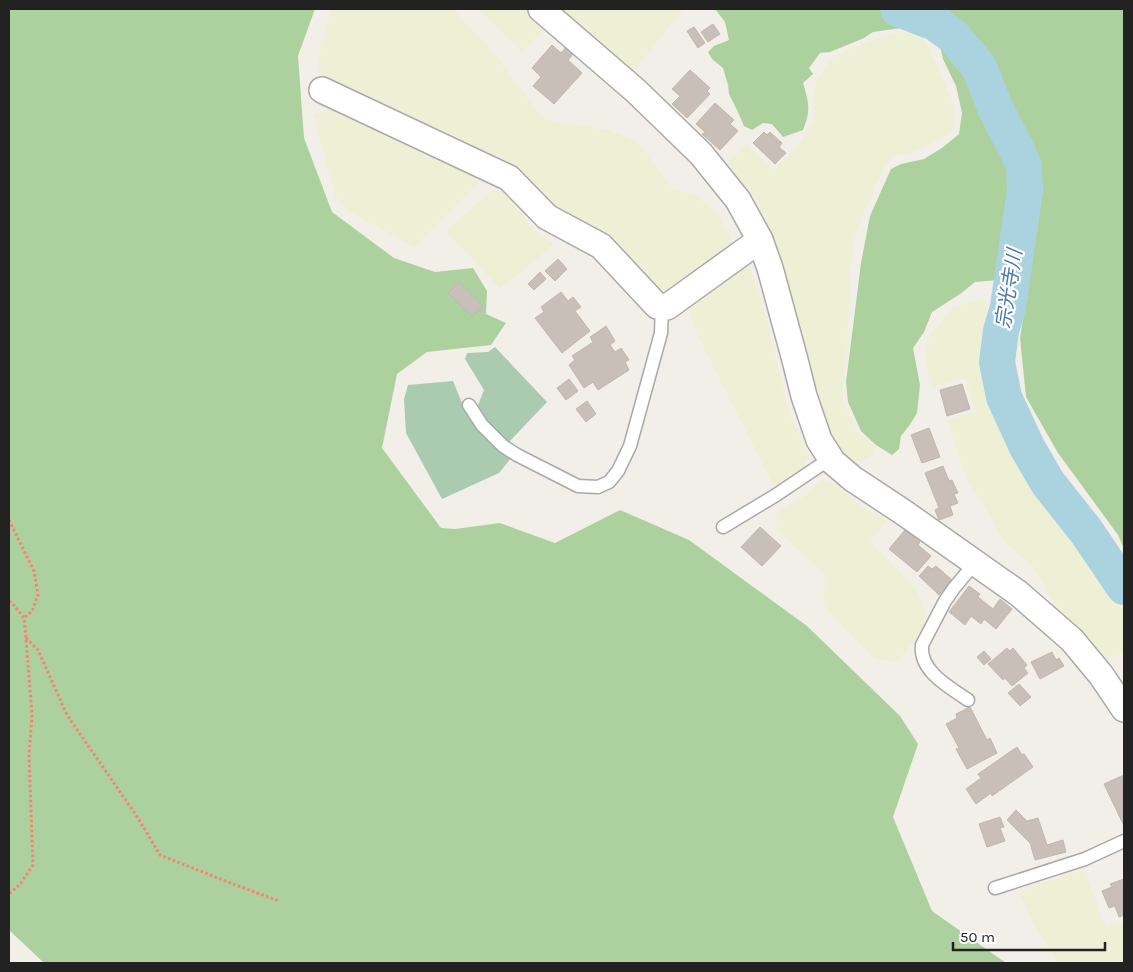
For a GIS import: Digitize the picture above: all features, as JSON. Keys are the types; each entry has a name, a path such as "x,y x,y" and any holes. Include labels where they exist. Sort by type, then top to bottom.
{"street":[{"path":"541,9 636,91 701,154 738,200 760,240 775,286 804,396 819,440 833,462 853,479 1018,593 1072,640 1101,675 1124,709"},
{"path":"322,90 509,178 547,217 600,246 657,306 666,306 760,240"}],"lane":[{"path":"469,405 482,425 503,446 517,455 578,486 598,487 609,482 618,471 630,446 661,333 662,306"},
{"path":"724,527 832,458"},
{"path":"968,700 931,672 924,660 922,645 945,601 975,563"},
{"path":"995,888 1085,859 1124,840"}],"path":[{"path":"9,520 34,571 38,595 32,611 24,618"},
{"path":"9,601 24,618 26,638 32,715 29,755 33,865 21,883 9,894"},
{"path":"26,638 38,650 67,715 138,818 160,855 279,901"}],"green space":[{"path":"9,9 315,9 298,56 304,138 332,212 394,258 435,272 473,268 487,291 486,314 506,323 491,345 427,352 397,374 382,448 441,528 455,529 500,523 555,543 620,510 689,540 807,626 900,716 918,744 893,817 932,911 1006,963 44,963 9,930"},
{"path":"331,9 454,9 491,49 536,109 548,121 608,130 637,141 674,190 697,195 719,216 735,248 662,296 621,254 325,83 318,73 320,52"},
{"path":"477,9 530,9 548,27 522,51"},
{"path":"562,9 684,9 633,71"},
{"path":"715,9 881,9 901,18 909,24 909,29 901,28 873,32 864,38 830,52 820,53 809,68 813,74 803,83 808,106 803,130 783,137 772,124 763,123 752,130 744,126 729,94 723,68 712,59 708,52 714,46 729,40 725,22"},
{"path":"930,9 1124,9 1124,549 1118,535 1058,453 1026,397 1020,338 1043,189 1027,134 993,62 953,22"},
{"path":"899,32 920,33 927,44 954,104 953,128 948,135 922,148 907,154 894,156 883,169 854,237 850,271 847,351 843,384 844,403 858,432 876,447 874,455 854,464 842,453 833,439 822,411 801,330 772,240 753,196 727,163 747,144 774,170 798,145 815,117 812,95 817,79 834,56 869,41"},
{"path":"940,46 950,47 983,107 1016,177 1008,234 1001,256 1002,276 999,280 975,282 932,312 924,332 913,348 920,385 917,413 901,436 899,449 892,455 876,445 861,431 848,402 846,382 861,263 870,216 891,169 901,164 924,159 942,148 959,134 962,113 956,86 943,59"},
{"path":"329,109 480,173 479,183 414,247 348,211 335,196 314,114"},
{"path":"493,190 505,192 529,224 541,236 554,244 520,274 500,288 447,234 448,229"},
{"path":"744,267 749,268 757,285 789,413 809,455 798,473 774,486 693,326 689,306"},
{"path":"983,298 986,303 991,356 999,395 1023,456 1124,600 1124,652 1108,660 1054,603 1034,568 1002,539 984,504 968,483 947,420 975,412 966,378 932,387 925,362 928,338 953,307"},
{"path":"495,347 547,402 507,444 494,432 478,409 484,390 465,359 467,353 488,352"},
{"path":"453,381 464,408 511,458 499,473 442,499 406,433 404,399 408,385"},
{"path":"821,480 838,486 861,507 884,517 887,522 869,541 916,589 925,611 925,624 898,662 875,659 827,610 823,595 826,584 824,574 776,529 778,512 806,495"},
{"path":"1084,870 1106,928 1124,922 1124,963 1058,963 1036,928 1020,895 1027,887"}],"building":[{"path":"713,24 720,34 708,42 701,32"},
{"path":"694,27 705,43 698,48 687,31"},
{"path":"552,45 561,53 567,46 574,53 568,60 582,73 554,104 533,86 541,77 532,68"},
{"path":"690,70 710,88 707,91 710,94 687,118 672,104 680,96 672,89"},
{"path":"715,103 734,120 730,124 738,131 720,150 702,134 705,132 696,124"},
{"path":"764,132 767,135 770,132 782,143 779,147 786,153 775,164 753,143"},
{"path":"558,259 567,269 555,281 545,271"},
{"path":"540,272 546,279 534,290 528,284"},
{"path":"459,282 483,306 472,316 448,293"},
{"path":"561,292 568,301 573,297 581,307 575,311 590,331 562,353 535,318 544,312 541,307"},
{"path":"606,326 615,341 610,345 615,352 621,348 629,360 625,362 629,370 598,390 593,382 584,388 569,365 575,360 572,356 593,342 590,337"},
{"path":"569,379 578,391 566,400 557,388"},
{"path":"962,384 970,409 947,416 940,390"},
{"path":"587,401 596,414 586,422 576,409"},
{"path":"929,428 940,457 922,463 911,435"},
{"path":"943,466 949,481 952,480 958,493 954,494 958,503 950,506 953,515 939,520 935,510 939,508 925,473"},
{"path":"760,527 781,546 762,566 741,547"},
{"path":"905,530 920,542 918,545 931,556 917,572 889,549"},
{"path":"928,566 932,569 936,566 952,580 939,595 919,576"},
{"path":"969,586 980,594 978,597 993,609 1000,599 1012,609 996,629 984,619 981,624 971,616 965,625 949,612"},
{"path":"1007,648 1010,651 1013,648 1027,665 1024,668 1028,673 1012,686 1005,678 1003,680 988,664"},
{"path":"984,651 991,659 984,665 977,657"},
{"path":"1052,652 1056,660 1059,658 1064,666 1040,679 1031,662"},
{"path":"1019,684 1031,697 1020,706 1008,693"},
{"path":"970,707 987,740 990,738 997,753 967,769 956,749 959,748 946,724 957,718 956,714"},
{"path":"1017,747 1033,767 992,796 991,793 976,804 966,789 981,778 978,774"},
{"path":"1124,775 1124,826 1104,784"},
{"path":"1016,810 1027,821 1038,818 1047,845 1063,840 1066,852 1035,860 1030,843 1007,820"},
{"path":"1000,817 1004,827 1000,828 1005,841 987,847 979,824"},
{"path":"1124,879 1124,915 1119,917 1115,906 1109,908 1102,891 1112,887 1110,884"}],"waterway":[{"name":"宗光寺川","path":"898,9 935,23 953,36 979,67 996,110 1024,166 1025,190 1008,307 1001,331 997,362 1004,397 1027,447 1048,483 1086,531 1124,587"}]}
